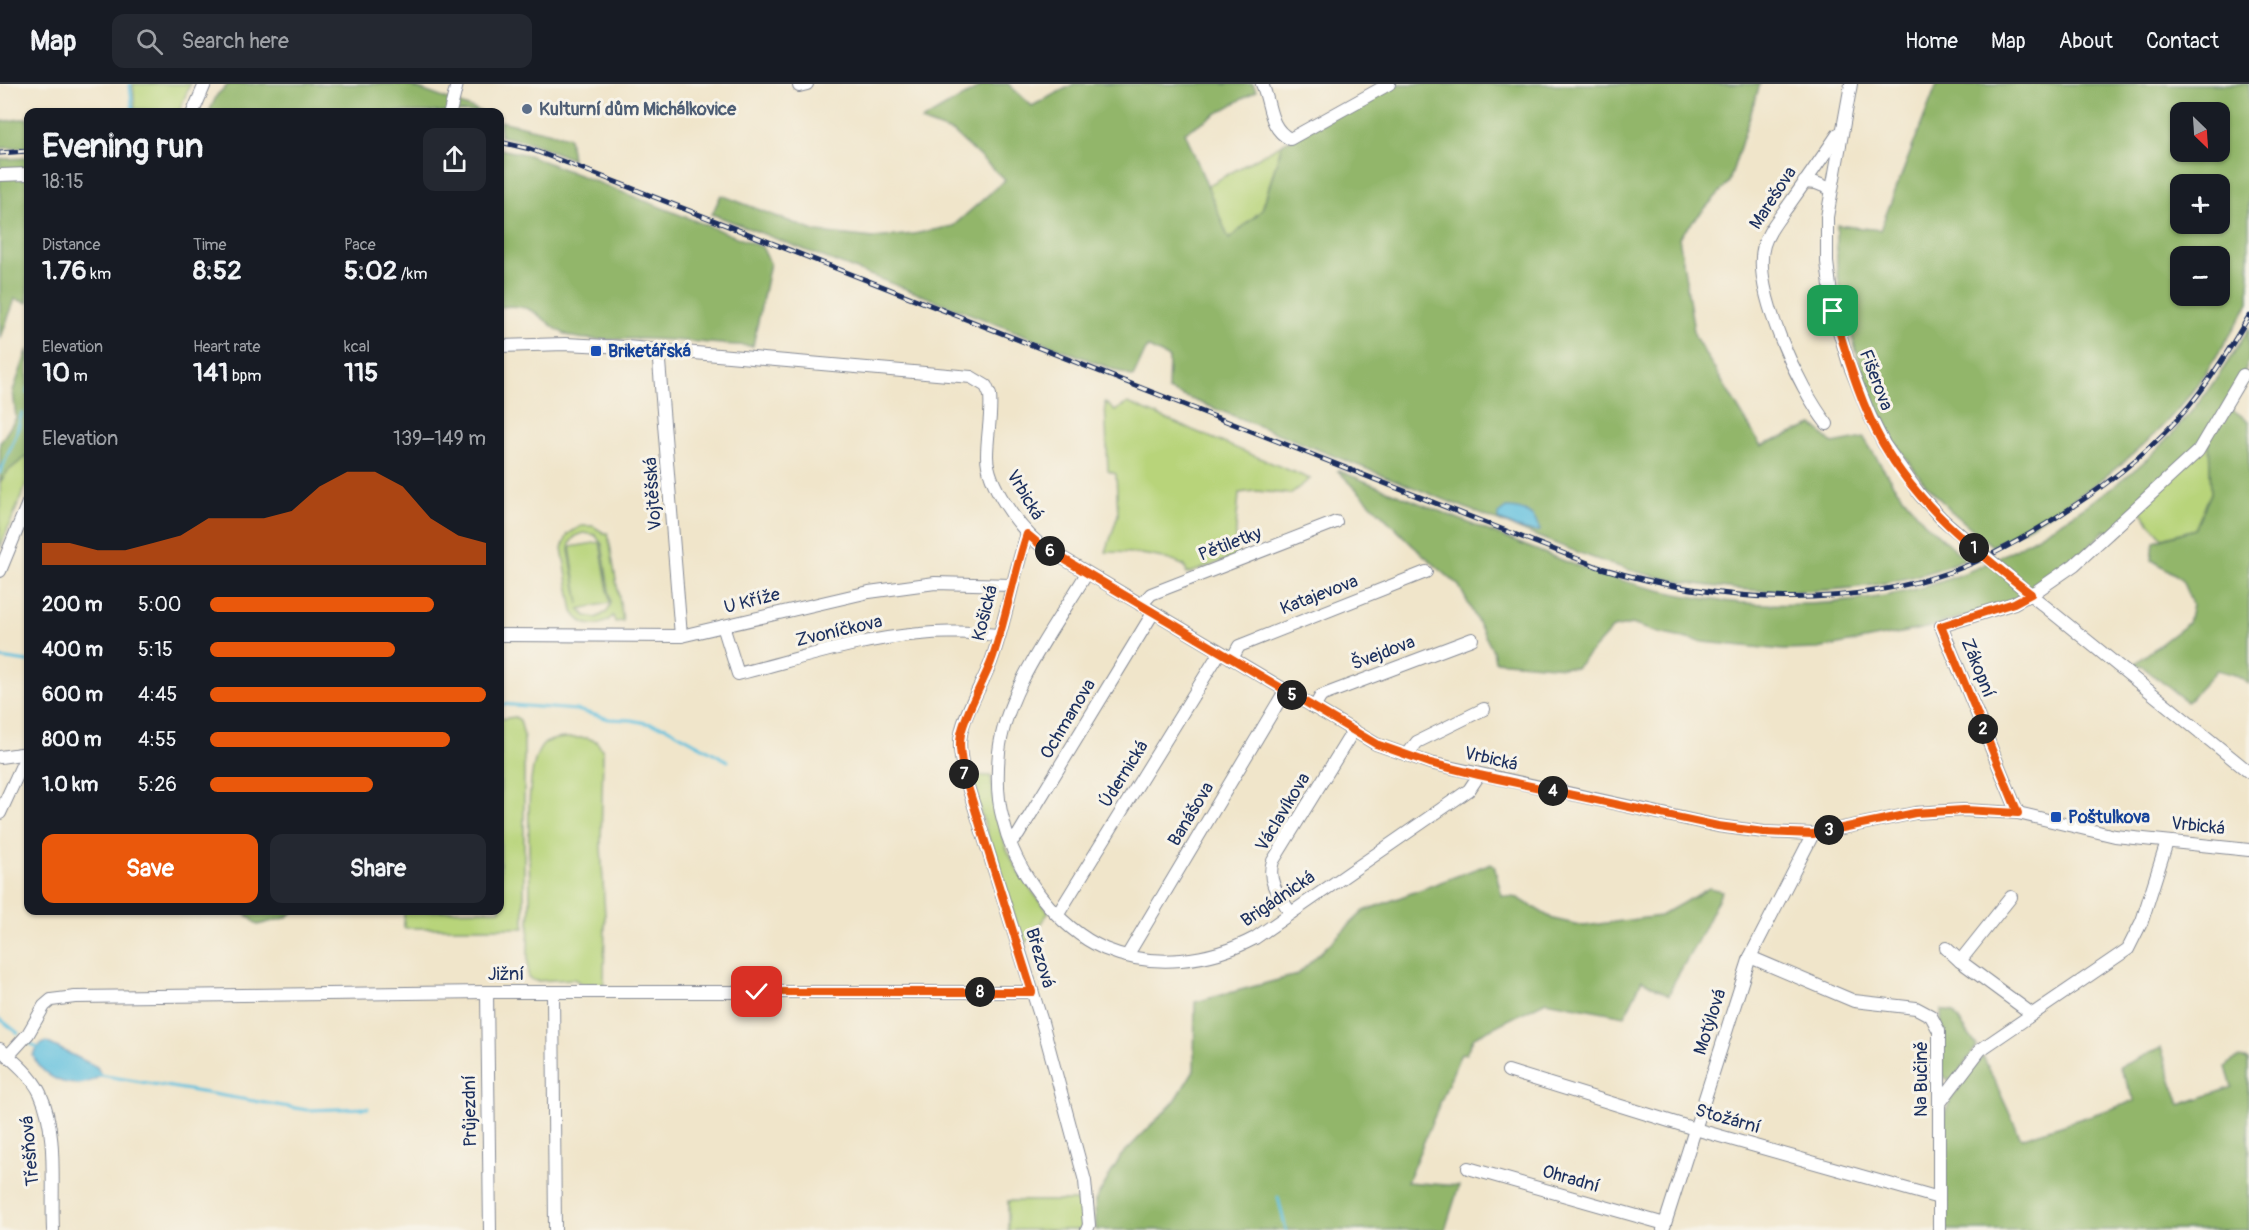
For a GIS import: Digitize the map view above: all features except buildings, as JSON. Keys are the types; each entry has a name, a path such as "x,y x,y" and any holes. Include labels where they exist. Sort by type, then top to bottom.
{"street":[{"path":"195,108 204,84"},
{"path":"451,108 457,84"},
{"path":"798,84 800,86 807,84"},
{"path":"1262,84 1271,117 1280,132 1290,140 1387,85"},
{"name":"Fišerova","path":"1851,84 1827,217 1827,262 1833,311 1849,364 1884,444 1920,495 1941,518 2249,772"},
{"name":"Marešova","path":"1827,424 1811,404 1776,326 1768,304 1762,263 1764,245 1774,226 1841,130"},
{"path":"0,175 24,174"},
{"path":"1804,182 1816,183 1831,189"},
{"path":"504,346 565,344 658,349"},
{"name":"Vrbická","path":"658,349 971,376 986,386 990,395 987,458 989,468 1004,501 1027,534 1039,544 1353,731 1376,744 1407,755 1479,775 1718,826 1764,832 1813,834 1915,813 1964,810 2018,813 2115,836 2249,850"},
{"name":"Vojtěšská","path":"658,349 681,636"},
{"path":"2029,592 2074,565 2198,451 2243,375"},
{"path":"0,571 24,513"},
{"name":"Pětiletky","path":"1141,605 1151,594 1336,522"},
{"name":"Košická","path":"975,701 999,635 1027,534"},
{"name":"Katajevova","path":"1232,659 1239,646 1426,572"},
{"name":"Brigádnická","path":"1087,573 1022,681 1009,709 1002,733 998,772 1002,819 1010,842 1032,884 1058,914 1088,939 1105,948 1144,960 1166,961 1190,959 1240,946 1255,938 1468,790 1479,775"},
{"name":"U Kříže","path":"504,635 681,636 845,596 879,590 935,583 1011,585"},
{"name":"Zákopní","path":"2018,813 1941,626 2014,603 2029,592"},
{"name":"Ochmanova","path":"1010,842 1018,835 1153,612"},
{"name":"Zvoníčkova","path":"723,626 738,674 886,638 958,632 999,635"},
{"name":"Švejdova","path":"1314,708 1321,696 1472,639"},
{"name":"Údernická","path":"1058,914 1220,652"},
{"name":"Banášova","path":"1127,956 1286,691"},
{"name":"Březová","path":"975,701 967,714 961,732 959,748 964,774 1032,992 1085,1181 1089,1225 1087,1230"},
{"path":"1407,755 1417,742 1484,709"},
{"name":"Václavíkova","path":"1291,913 1272,882 1273,861 1353,731"},
{"path":"0,757 24,753"},
{"path":"0,813 24,761"},
{"name":"Motýlová","path":"1664,1227 1749,957 1813,834"},
{"path":"1939,1104 1980,1050 2128,949 2142,921 2168,842"},
{"path":"1960,960 2011,897"},
{"path":"1946,948 2032,1014"},
{"name":"Na Bučině","path":"1749,957 1854,1001 1916,1008 1931,1016 1939,1030 1939,1230"},
{"name":"Jižní","path":"4,1052 28,1034 44,1006 51,1000 75,997 487,992 1032,992"},
{"name":"Průjezdní","path":"487,992 490,1230"},
{"path":"553,992 555,1230"},
{"name":"Třešňová","path":"4,1052 39,1091 45,1109 50,1138 53,1230"},
{"name":"Stožární","path":"1508,1071 1695,1129 1939,1198"},
{"name":"Ohradní","path":"1468,1168 1664,1227"}],"green space":[{"path":"133,84 190,84 181,108 135,108"},
{"path":"229,84 405,84 471,108 211,108 217,95"},
{"path":"985,84 1008,84 1032,106 1074,84 1253,84 1256,91 1185,132 1229,239 1262,210 1282,144 1393,84 1760,84 1729,182 1679,237 1695,337 1761,446 1813,425 1833,444 1864,438 1893,484 1924,522 1965,559 1927,573 1888,582 1805,591 1763,591 1721,587 1629,570 1569,549 1168,390 1169,358 1147,347 1133,377 712,214 721,195 817,232 874,238 914,234 953,226 1005,180 954,133 921,121"},
{"path":"1937,84 2249,84 2249,302 2247,307 2193,391 2164,425 2142,446 2096,484 2071,501 1992,546 1950,510 1922,480 1894,441 1865,382 1837,272 1837,225 1880,230"},
{"path":"24,119 24,148 0,148 0,122"},
{"path":"504,122 569,137 572,159 532,143 504,137"},
{"path":"1282,144 1262,210 1229,240 1207,186"},
{"path":"504,150 528,155 762,247 770,263 753,346 573,337 562,333 533,311 514,306 504,307"},
{"path":"24,158 24,302 15,299 0,340 0,159"},
{"path":"2249,328 2249,361 2230,408 2249,421 2249,684 2235,675 2217,670 2187,702 2143,667 2133,665 2188,623 2192,604 2181,578 2152,560 2154,541 2195,529 2211,493 2209,440 2140,510 2118,537 2105,530 2075,561 2013,601 1931,627 1818,649 1784,650 1703,642 1658,633 1632,624 1613,628 1576,668 1495,661 1493,651 1459,586 1412,545 1337,470 1559,559 1659,590 1732,602 1770,604 1809,604 1886,596 1957,576 1987,563 2044,532 2111,488 2147,459 2191,412 2212,385"},
{"path":"24,360 24,458 8,471 0,482 0,443 16,418 13,391"},
{"path":"1105,402 1115,411 1128,403 1310,479 1290,494 1256,491 1239,493 1236,532 1238,556 1187,574 1185,566 1156,556 1106,552 1118,515 1116,474 1108,471"},
{"path":"2209,439 2211,493 2195,529 2162,538 2140,510"},
{"path":"24,458 24,490 0,548 0,482 8,471"},
{"path":"581,526 593,526 608,533 623,621 615,622 613,616 603,623 592,625 582,621 573,612 562,548 568,534","holes":["584,533 595,535 602,544 611,603 607,612 596,618 586,616 579,609 610,603 600,542 570,547 579,604 569,551 571,541 577,535"]},
{"path":"515,717 520,720 524,736 524,928 404,928 404,915 504,915 504,718"},
{"path":"564,738 587,738 596,741 603,751 601,846 605,916 604,984 582,984 574,979 536,981 528,978 529,796 532,775 536,757 547,742"},
{"path":"969,775 991,776 997,817 1007,850 1024,880 1049,912 1023,947"},
{"path":"1491,863 1494,865 1502,896 1518,898 1553,919 1584,926 1660,916 1709,888 1722,891 1669,995 1642,980 1625,1016 1546,1001 1474,1037 1466,1054 1461,1053 1407,1182 1459,1186 1445,1230 1096,1230 1095,1201 1121,1156 1175,1101 1194,1070 1195,1002 1297,975 1364,911"},
{"path":"247,915 289,915 285,918 258,925"},
{"path":"1941,1010 1953,1012 1977,1046 1952,1081 1942,1076"},
{"path":"2161,1048 2180,1105 2232,1087 2226,1067 2236,1059 2248,1060 2249,1230 1943,1230 1945,1113 1951,1099 1983,1056 2021,1138 2135,1101 2119,1067"},
{"path":"1008,1201 1082,1201 1084,1220 1082,1230 1008,1230"}],"water":[{"path":"1506,508 1528,513 1535,520 1540,531 1524,530 1498,519 1498,514"},
{"path":"46,1042 97,1067 101,1075 92,1080 72,1084 53,1078 38,1064 33,1055 41,1044"}],"waterway":[{"path":"130,84 133,108"},
{"path":"0,473 16,435 22,413"},
{"path":"0,658 24,661"},
{"path":"504,704 577,710 609,719 631,720 666,727 728,761"},
{"path":"0,1019 18,1033"},
{"path":"30,1043 39,1049"},
{"path":"100,1075 307,1110 368,1108"},
{"path":"1278,1197 1286,1230"}],"railway":[{"path":"504,143 530,149 570,164 1601,568 1644,580 1732,594 1822,597 1866,592 1910,584 1953,571 2013,543 2102,486 2162,435 2206,384 2249,316"},
{"path":"0,153 24,151"}],"place":[{"name":"Kulturní dům Michálkovice","path":"527,109"},
{"name":"Briketářská","path":"596,351"},
{"name":"Poštulkova","path":"2056,817"}],"route":[{"path":"757,992 1032,992 964,774 959,748 967,714 975,701 991,660 1027,534 1039,544 1087,573 1376,744 1430,763 1718,826 1764,832 1813,834 1915,813 1964,810 2018,813 1941,626 2014,603 2031,594 1970,545 1941,518 1901,471 1870,416 1849,364 1833,311"}]}
